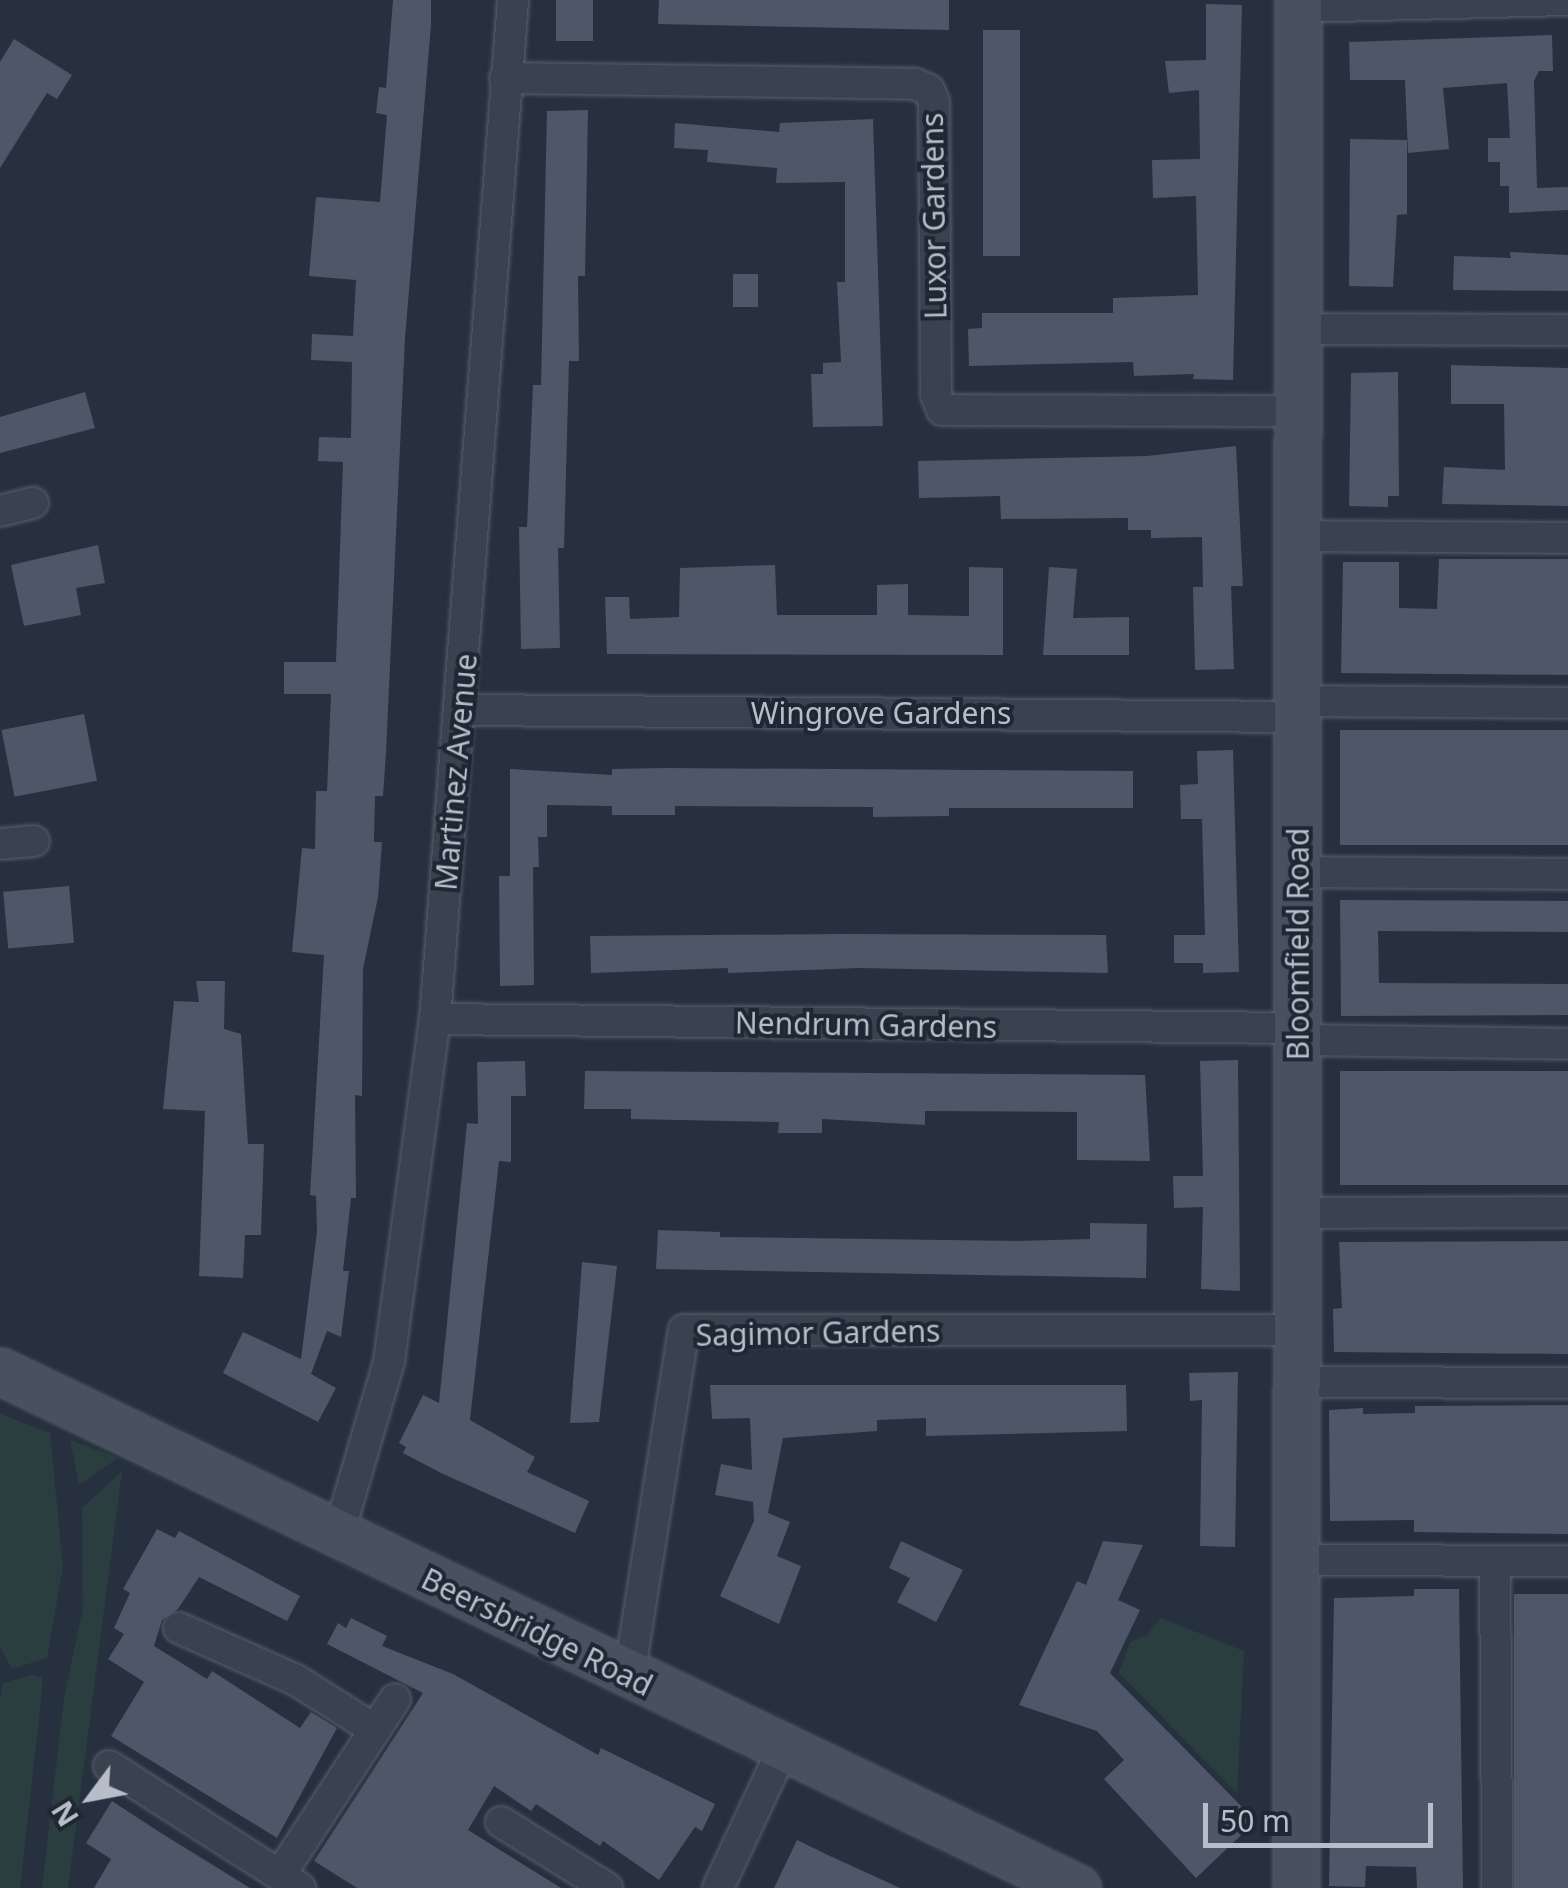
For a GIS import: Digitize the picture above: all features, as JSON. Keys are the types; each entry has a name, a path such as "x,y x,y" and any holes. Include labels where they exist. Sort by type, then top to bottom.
{"street":[{"name":"Martinez Avenue","path":"338,1536 389,1362 435,1020 463,710 504,78 514,0"},
{"path":"1298,4 1568,0"},
{"name":"Bloomfield Road","path":"1294,1885 1298,4"},
{"name":"Luxor Gardens","path":"504,78 914,84 928,90 934,102 936,395 942,410 1299,410"},
{"path":"1299,329 1568,330"},
{"path":"0,510 34,503"},
{"path":"1299,536 1568,538"},
{"name":"Wingrove Gardens","path":"463,710 1298,709 1568,703"},
{"path":"0,844 34,841"},
{"path":"1298,872 1568,874"},
{"name":"Nendrum Gardens","path":"435,1020 1298,1034 1568,1044"},
{"path":"1298,1213 1568,1212"},
{"name":"Sagimor Gardens","path":"629,1676 684,1330 1297,1330"},
{"name":"Beersbridge Road","path":"0,1371 782,1751 1078,1888"},
{"path":"1298,1382 1568,1384"},
{"path":"1296,1560 1568,1561"},
{"path":"1495,1561 1496,1888"},
{"path":"179,1628 296,1680 376,1730"},
{"path":"109,1766 290,1882 395,1700"},
{"path":"718,1888 782,1751"},
{"path":"501,1822 607,1888"}],"green space":[{"path":"0,1414 50,1433 63,1567 47,1658 12,1669 0,1647"},
{"path":"70,1440 118,1458 79,1485"},
{"path":"122,1471 68,1888 42,1888 64,1698 83,1608 82,1508"},
{"path":"1161,1618 1244,1651 1237,1793 1119,1673 1130,1642 1147,1635"},
{"path":"32,1675 42,1678 42,1692 20,1888 0,1888 0,1699 3,1683"}],"building":[{"path":"393,0 431,0 431,25 405,338 383,796 375,796 374,842 382,842 378,897 363,969 362,1096 355,1095 356,1198 351,1198 343,1271 349,1271 341,1337 327,1331 311,1374 336,1388 318,1422 223,1373 243,1332 301,1359 317,1232 316,1196 310,1195 324,955 292,952 302,848 315,849 316,791 327,791 331,694 284,694 284,662 336,662 343,462 318,461 319,437 351,438 352,362 311,360 312,334 353,336 356,280 309,276 316,197 380,202 387,115 376,113 379,87 386,88"},
{"path":"556,0 593,0 593,41 556,41"},
{"path":"659,0 949,0 949,30 658,24"},
{"path":"1206,4 1242,5 1233,380 1193,379 1194,374 1134,376 1133,362 969,366 968,329 982,328 982,313 1113,313 1113,298 1198,295 1196,196 1153,198 1152,160 1200,159 1199,90 1169,93 1165,61 1206,60"},
{"path":"983,30 1020,30 1020,256 983,256"},
{"path":"1552,35 1553,71 1539,71 1534,81 1537,188 1568,187 1568,210 1509,213 1509,186 1500,186 1500,162 1488,162 1488,138 1510,138 1507,83 1443,88 1449,149 1408,153 1405,80 1350,80 1349,42"},
{"path":"14,39 72,75 57,99 47,93 0,168 0,62"},
{"path":"588,110 585,276 578,276 579,361 569,361 564,548 558,548 560,648 521,649 519,527 527,527 533,385 541,385 547,111"},
{"path":"873,119 883,426 813,427 811,374 823,374 823,363 841,362 837,282 845,282 845,182 776,183 777,168 707,162 708,150 674,148 675,123 779,132 780,123"},
{"path":"1350,139 1407,140 1407,214 1397,215 1393,287 1349,286"},
{"path":"1510,252 1568,255 1568,291 1453,290 1454,256 1511,258"},
{"path":"733,274 758,274 758,307 733,307"},
{"path":"1451,365 1568,368 1568,506 1442,504 1444,467 1505,470 1504,404 1451,404"},
{"path":"1398,372 1399,496 1388,496 1388,507 1349,506 1351,373"},
{"path":"85,392 95,428 0,453 0,417"},
{"path":"1236,446 1243,586 1231,586 1234,669 1195,670 1193,587 1203,587 1202,537 1151,538 1151,530 1128,530 1128,518 1001,519 1000,496 919,498 918,461 1147,456"},
{"path":"98,545 105,583 76,588 81,615 24,626 11,565"},
{"path":"1439,559 1568,559 1568,675 1341,673 1343,562 1399,562 1399,608 1437,609"},
{"path":"775,565 777,615 877,615 877,585 908,584 908,615 969,616 969,567 1003,568 1003,655 607,654 605,597 629,597 630,619 679,617 680,568"},
{"path":"1049,567 1077,569 1073,618 1129,617 1129,655 1043,655"},
{"path":"84,714 97,781 15,797 2,730"},
{"path":"1340,730 1568,730 1568,845 1340,845"},
{"path":"1233,750 1239,972 1203,973 1203,963 1174,963 1174,935 1205,935 1202,819 1181,819 1180,785 1198,784 1197,751"},
{"path":"510,769 612,775 612,769 1133,771 1133,808 949,808 949,816 873,817 873,807 675,806 675,815 612,815 612,806 547,805 547,837 538,837 539,867 533,867 534,985 500,986 499,876 510,876"},
{"path":"69,886 74,943 8,949 3,892"},
{"path":"1340,900 1568,901 1568,932 1378,931 1379,983 1568,984 1568,1015 1341,1016"},
{"path":"1106,935 1108,973 859,968 728,973 728,968 591,973 590,936"},
{"path":"196,981 225,981 224,1029 241,1034 248,1144 264,1144 261,1235 245,1235 243,1278 199,1276 205,1111 163,1109 174,1001 199,1002"},
{"path":"1238,1060 1240,1291 1201,1289 1203,1207 1174,1208 1173,1176 1203,1176 1200,1061"},
{"path":"525,1061 526,1096 511,1096 511,1162 499,1161 470,1420 535,1457 527,1472 589,1501 575,1533 441,1473 403,1453 406,1447 399,1443 423,1395 439,1403 467,1123 478,1124 477,1062"},
{"path":"585,1071 1145,1075 1150,1161 1077,1160 1077,1112 925,1111 925,1125 822,1119 822,1133 778,1133 779,1122 631,1119 631,1109 584,1109"},
{"path":"1340,1071 1568,1071 1568,1185 1340,1185"},
{"path":"1090,1223 1147,1224 1146,1278 656,1269 658,1230 720,1232 720,1237 1018,1241 1090,1239"},
{"path":"1568,1241 1568,1354 1334,1352 1333,1309 1342,1308 1339,1242"},
{"path":"582,1262 617,1266 599,1422 570,1423"},
{"path":"1238,1372 1235,1547 1200,1546 1202,1400 1190,1401 1189,1373"},
{"path":"710,1385 1126,1385 1127,1431 926,1436 926,1418 877,1420 877,1431 783,1438 768,1513 790,1522 777,1556 801,1566 779,1624 720,1596 754,1521 753,1502 715,1495 721,1464 752,1470 750,1418 712,1419"},
{"path":"1568,1405 1568,1534 1414,1532 1414,1520 1330,1521 1329,1410 1363,1408 1363,1414 1415,1413 1415,1406"},
{"path":"157,1529 175,1538 179,1531 300,1596 287,1621 199,1577 178,1609 162,1620 154,1646 207,1679 212,1671 300,1728 311,1712 337,1728 277,1838 111,1736 144,1682 108,1659 124,1634 114,1628 130,1593 123,1589"},
{"path":"901,1541 963,1570 936,1622 897,1602 910,1578 889,1568"},
{"path":"1103,1541 1143,1545 1118,1600 1140,1610 1110,1673 1256,1821 1196,1878 1104,1779 1124,1760 1097,1731 1019,1705 1077,1581 1086,1585"},
{"path":"1414,1589 1459,1589 1463,1888 1417,1888 1416,1867 1366,1866 1365,1887 1329,1886 1334,1598 1414,1596"},
{"path":"1514,1594 1568,1594 1568,1888 1514,1888"},
{"path":"351,1618 387,1636 382,1646 453,1674 598,1755 601,1748 715,1804 702,1831 695,1827 659,1880 603,1841 600,1846 536,1804 531,1811 494,1786 468,1830 561,1888 357,1888 314,1861 423,1693 327,1644 338,1623 346,1628"},
{"path":"112,1801 250,1888 94,1888 111,1859 86,1843"},
{"path":"797,1840 830,1856 900,1888 774,1888"}]}
